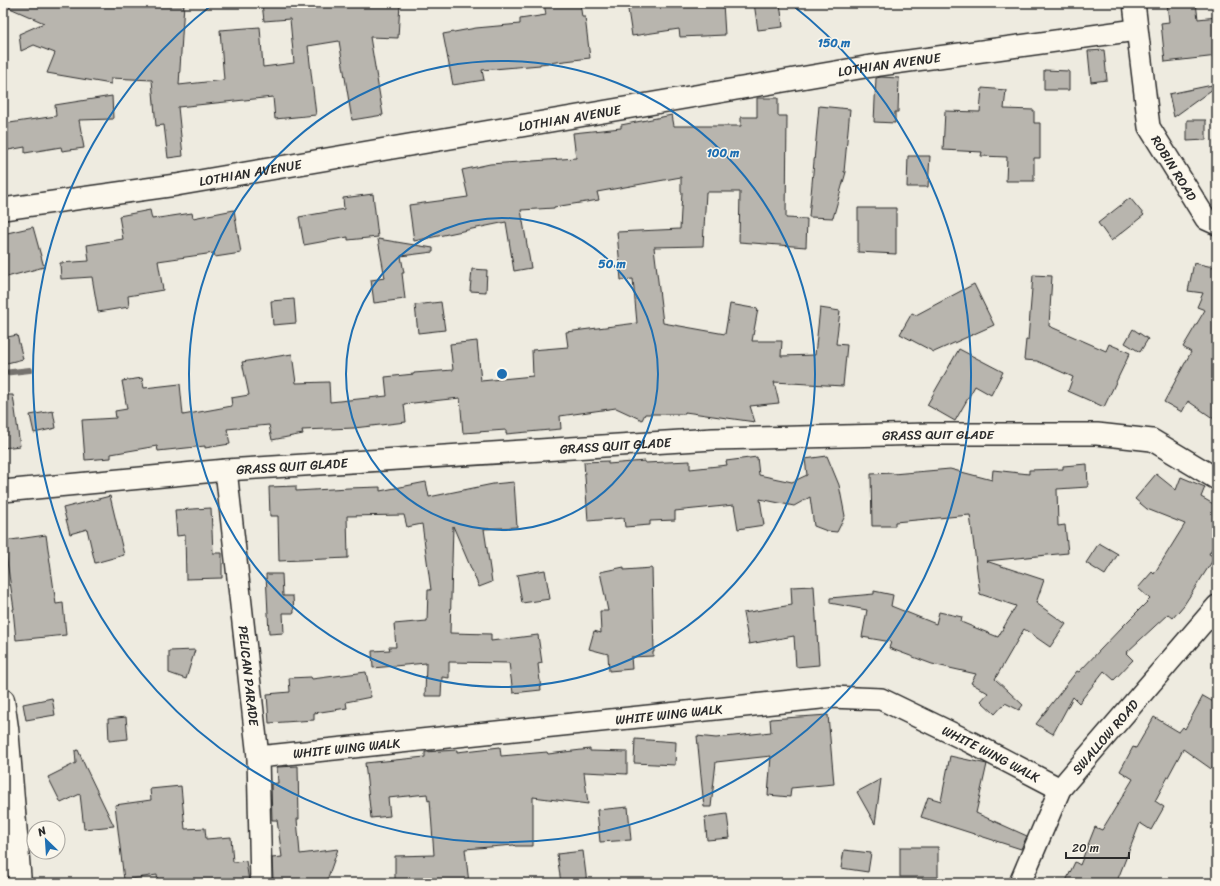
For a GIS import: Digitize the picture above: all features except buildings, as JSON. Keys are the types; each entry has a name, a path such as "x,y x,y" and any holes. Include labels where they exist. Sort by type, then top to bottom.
{"street":[{"path":"1134,3 1136,30"},
{"name":"ROBIN ROAD","path":"1136,30 1149,127 1206,219 1217,224"},
{"name":"LOTHIAN AVENUE","path":"3,209 176,185 865,67 1136,30"},
{"name":"GRASS QUIT GLADE","path":"3,491 226,470 713,439 929,434 1097,434 1152,440 1217,479"},
{"name":"PELICAN PARADE","path":"226,470 258,757 261,883"},
{"name":"SWALLOW ROAD","path":"1020,883 1060,789 1217,606"},
{"name":"WHITE WING WALK","path":"258,757 830,697 881,698 1060,789"},
{"path":"3,700 20,883"}],"waterway":[{"path":"3,373 30,370"}]}
